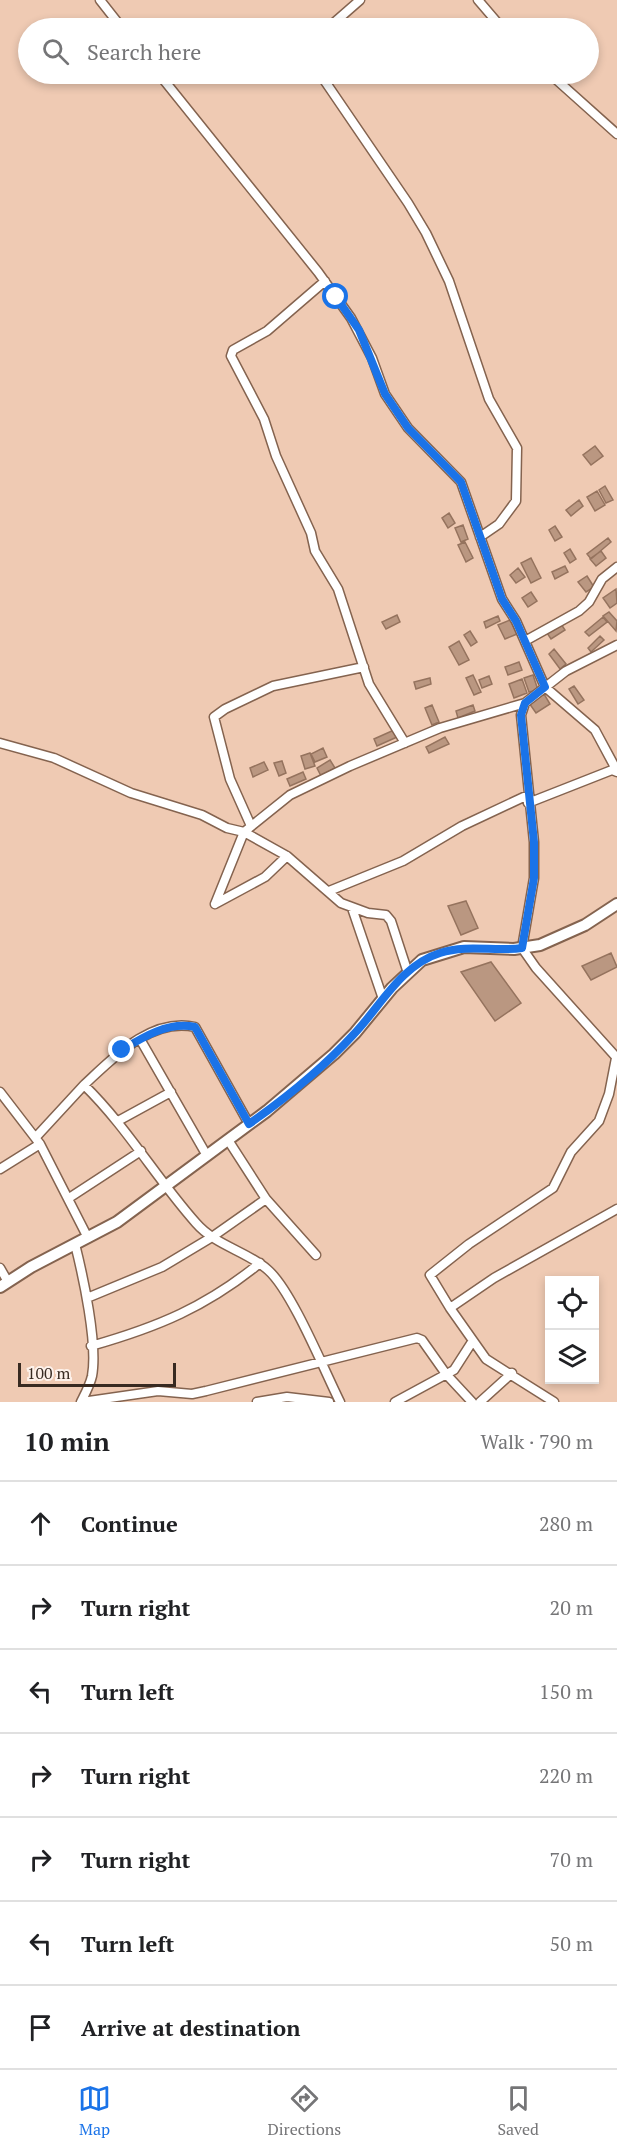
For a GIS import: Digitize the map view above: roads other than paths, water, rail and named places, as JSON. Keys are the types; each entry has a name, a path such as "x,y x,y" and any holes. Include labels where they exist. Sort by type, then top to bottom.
{"street":[{"path":"100,0 114,18"},
{"path":"339,18 360,0"},
{"path":"478,0 493,18"},
{"path":"167,84 325,281 359,330 385,394 408,428 461,482 502,599 525,641 545,687 595,730 617,771"},
{"path":"327,84 408,202 426,233 449,281 489,399 518,448 516,501 499,524 480,537"},
{"path":"561,84 617,134"},
{"path":"325,281 267,331 233,350 231,356 264,419 276,456 311,533 315,551 338,589 377,701 405,743"},
{"path":"525,641 579,611 589,602 602,579 617,567"},
{"path":"287,856 265,877 215,904 247,829 290,795 440,728 525,703 566,672 617,645"},
{"path":"247,829 230,779 214,717 225,709 273,686 364,667"},
{"path":"525,703 521,715 534,842 534,878 522,948 527,957 616,1058 609,1094 599,1121 574,1148 553,1188 469,1244 430,1275 472,1342 486,1359 512,1373 554,1402"},
{"path":"0,743 54,758 131,794 202,815 227,828 247,829 287,856 352,908 386,915 391,921 408,973"},
{"path":"329,891 403,861 462,826 528,799 612,770 617,771"},
{"path":"0,1268 4,1285 117,1222 249,1124 334,1054 383,999 422,960 464,947 522,948 540,945 585,925 617,904"},
{"path":"352,908 383,999"},
{"path":"0,1169 38,1141 84,1085 122,1050 140,1039 167,1028 186,1025 195,1027 249,1124"},
{"path":"140,1039 206,1154"},
{"path":"84,1085 118,1121 196,1224 212,1237 260,1263 278,1281 340,1402"},
{"path":"0,1092 38,1141 88,1238"},
{"path":"118,1121 171,1092"},
{"path":"228,1140 266,1199 316,1255"},
{"path":"69,1198 141,1150"},
{"path":"87,1298 162,1267 212,1237 266,1199"},
{"path":"450,1308 512,1268 617,1209"},
{"path":"75,1244 87,1298 92,1346 92,1374 82,1402 165,1391 192,1394 321,1364 417,1338 422,1340 446,1374 472,1402"},
{"path":"92,1346 143,1331 199,1307 260,1263"},
{"path":"395,1402 458,1366 472,1342"},
{"path":"480,1402 512,1373"},
{"path":"257,1402 287,1397 329,1402"}]}
